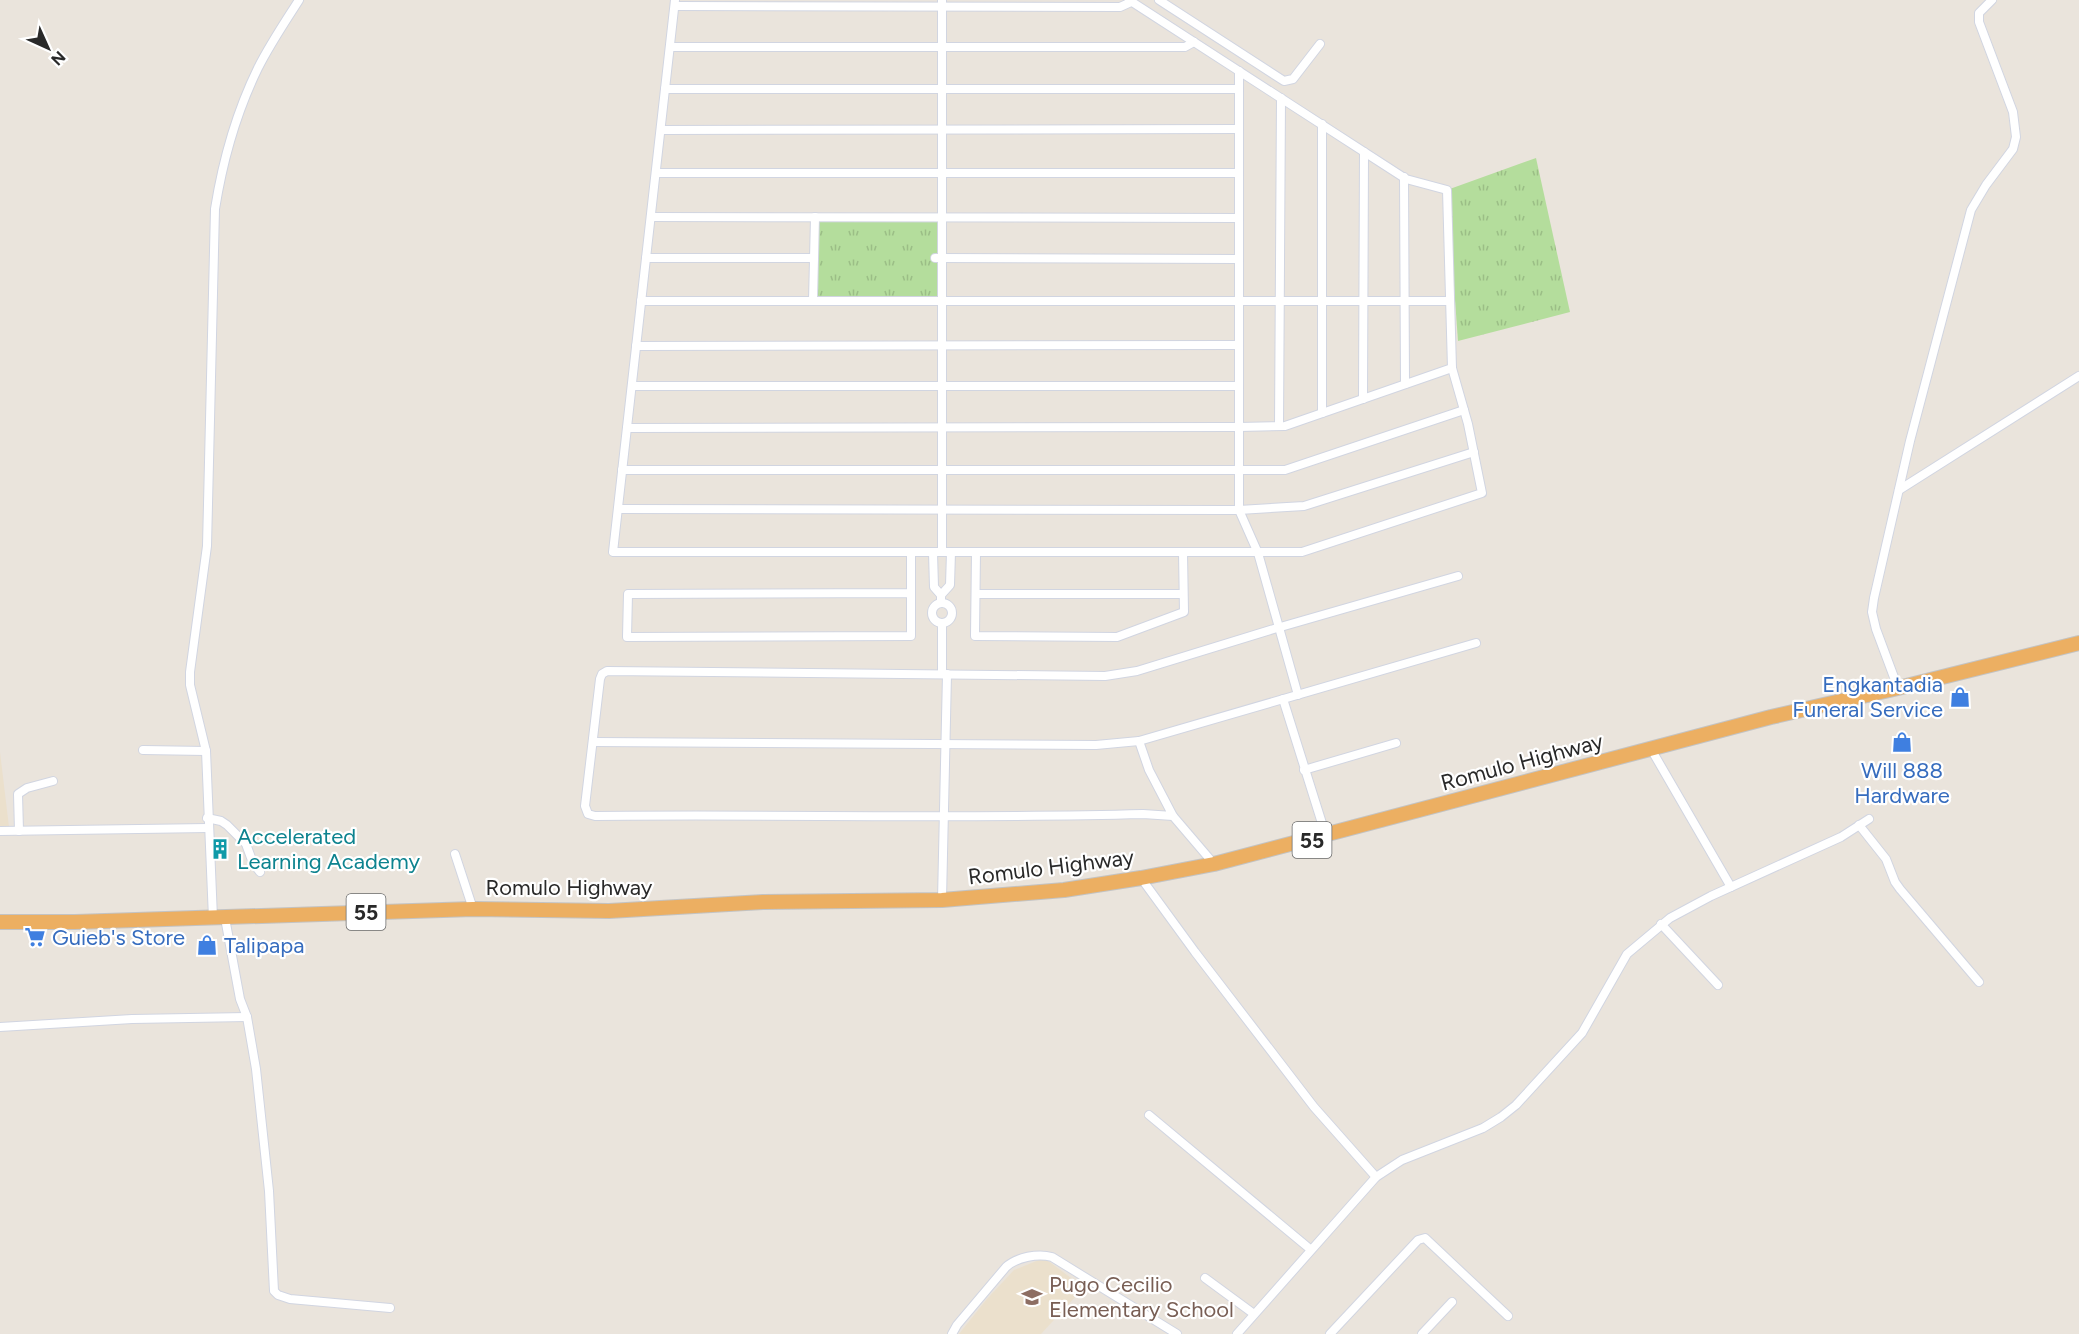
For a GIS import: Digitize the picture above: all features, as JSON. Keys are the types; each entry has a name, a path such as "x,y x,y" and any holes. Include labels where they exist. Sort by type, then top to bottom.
{"highway":[{"name":"Romulo Highway","path":"0,922 219,918 472,909 609,911 763,902 942,900 1064,890 1141,879 1215,864 1811,707 2079,643"}],"street":[{"path":"299,0 260,65 244,99 221,171 215,209 207,546 190,685 206,751 207,818 219,918 240,999 247,1017 258,1089 269,1191 274,1291 290,1299 390,1308"},
{"path":"1159,0 1284,81 1293,79 1320,44"},
{"path":"1898,688 1872,612 1878,578 1971,210 1986,185 2013,149 2016,137 2013,112 1979,22 1979,13 1992,0"},
{"path":"1130,1 1404,177 1447,190 1452,368 1464,410 1482,493 1302,552 613,552 675,3 942,3 1120,8 1130,1"},
{"path":"942,3 942,217 939,258 942,302 942,552 934,586 941,599 948,605 951,613 950,619 942,622 935,620 932,615 933,608 941,599 950,585 942,552"},
{"path":"670,47 1185,47 1194,42"},
{"path":"1239,71 1239,510 1257,553 1298,695"},
{"path":"665,89 1239,89"},
{"path":"1280,426 1281,98"},
{"path":"1322,124 1322,413"},
{"path":"661,130 1239,129"},
{"path":"1364,152 1364,399"},
{"path":"656,173 1239,173"},
{"path":"1404,177 1405,384"},
{"path":"651,217 1239,218"},
{"path":"813,301 815,217"},
{"path":"646,258 814,258"},
{"path":"939,258 1239,259"},
{"path":"641,301 1450,301"},
{"path":"636,346 1239,345"},
{"path":"627,428 1280,426 1452,368"},
{"path":"1899,490 2079,376"},
{"path":"632,386 1239,386"},
{"path":"622,470 1285,470 1464,410"},
{"path":"618,509 1239,510 1304,507 1474,452"},
{"path":"911,552 911,593 911,636 627,637 628,594 911,593"},
{"path":"976,552 975,636 1118,637 1184,612 1183,552"},
{"path":"1173,816 1143,814 944,817 590,815 585,806 600,679 607,671 1105,676 1124,674 1458,576"},
{"path":"976,594 1183,594"},
{"path":"942,622 946,744 942,900"},
{"path":"594,742 1096,745 1139,741 1476,643"},
{"path":"1283,699 1326,836"},
{"path":"1139,741 1149,770 1173,816 1215,864"},
{"path":"1304,770 1396,743"},
{"path":"1651,749 1731,887"},
{"path":"143,750 206,751"},
{"path":"19,831 18,794 27,788 53,781"},
{"path":"207,818 227,825 246,843 253,863 260,872"},
{"path":"1237,1334 1376,1177 1402,1160 1483,1128 1516,1105 1582,1033 1627,954 1661,924 1693,905 1840,837 1869,819"},
{"path":"1859,825 1886,859 1900,889 1979,982"},
{"path":"0,831 208,828"},
{"path":"455,854 472,909"},
{"path":"1141,879 1314,1107 1376,1177"},
{"path":"1661,924 1718,985"},
{"path":"0,1027 132,1019 247,1017"},
{"path":"1149,1115 1310,1249"},
{"path":"1330,1334 1418,1240 1425,1238 1508,1316"},
{"path":"952,1334 971,1307 1010,1264 1043,1254 1052,1257 1177,1334"},
{"path":"1205,1278 1254,1314"},
{"path":"1422,1334 1452,1302"}],"shaded area":[{"path":"0,752 9,827 0,828"},
{"name":"Pugo Cecilio Elementary School","path":"1044,1258 1082,1286 1078,1294 1041,1334 959,1334 1014,1270"}],"green space":[{"path":"1536,158 1570,312 1458,341 1447,190"},
{"path":"817,220 938,221 938,296 816,297"}],"place":[{"name":"Engkantadia Funeral Service","path":"1960,697"},
{"name":"Will 888 Hardware","path":"1902,742"},
{"name":"Accelerated Learning Academy","path":"220,849"},
{"name":"Guieb's Store","path":"35,937"},
{"name":"Talipapa","path":"207,945"},
{"name":"Pugo Cecilio Elementary School","path":"1032,1297"}]}
